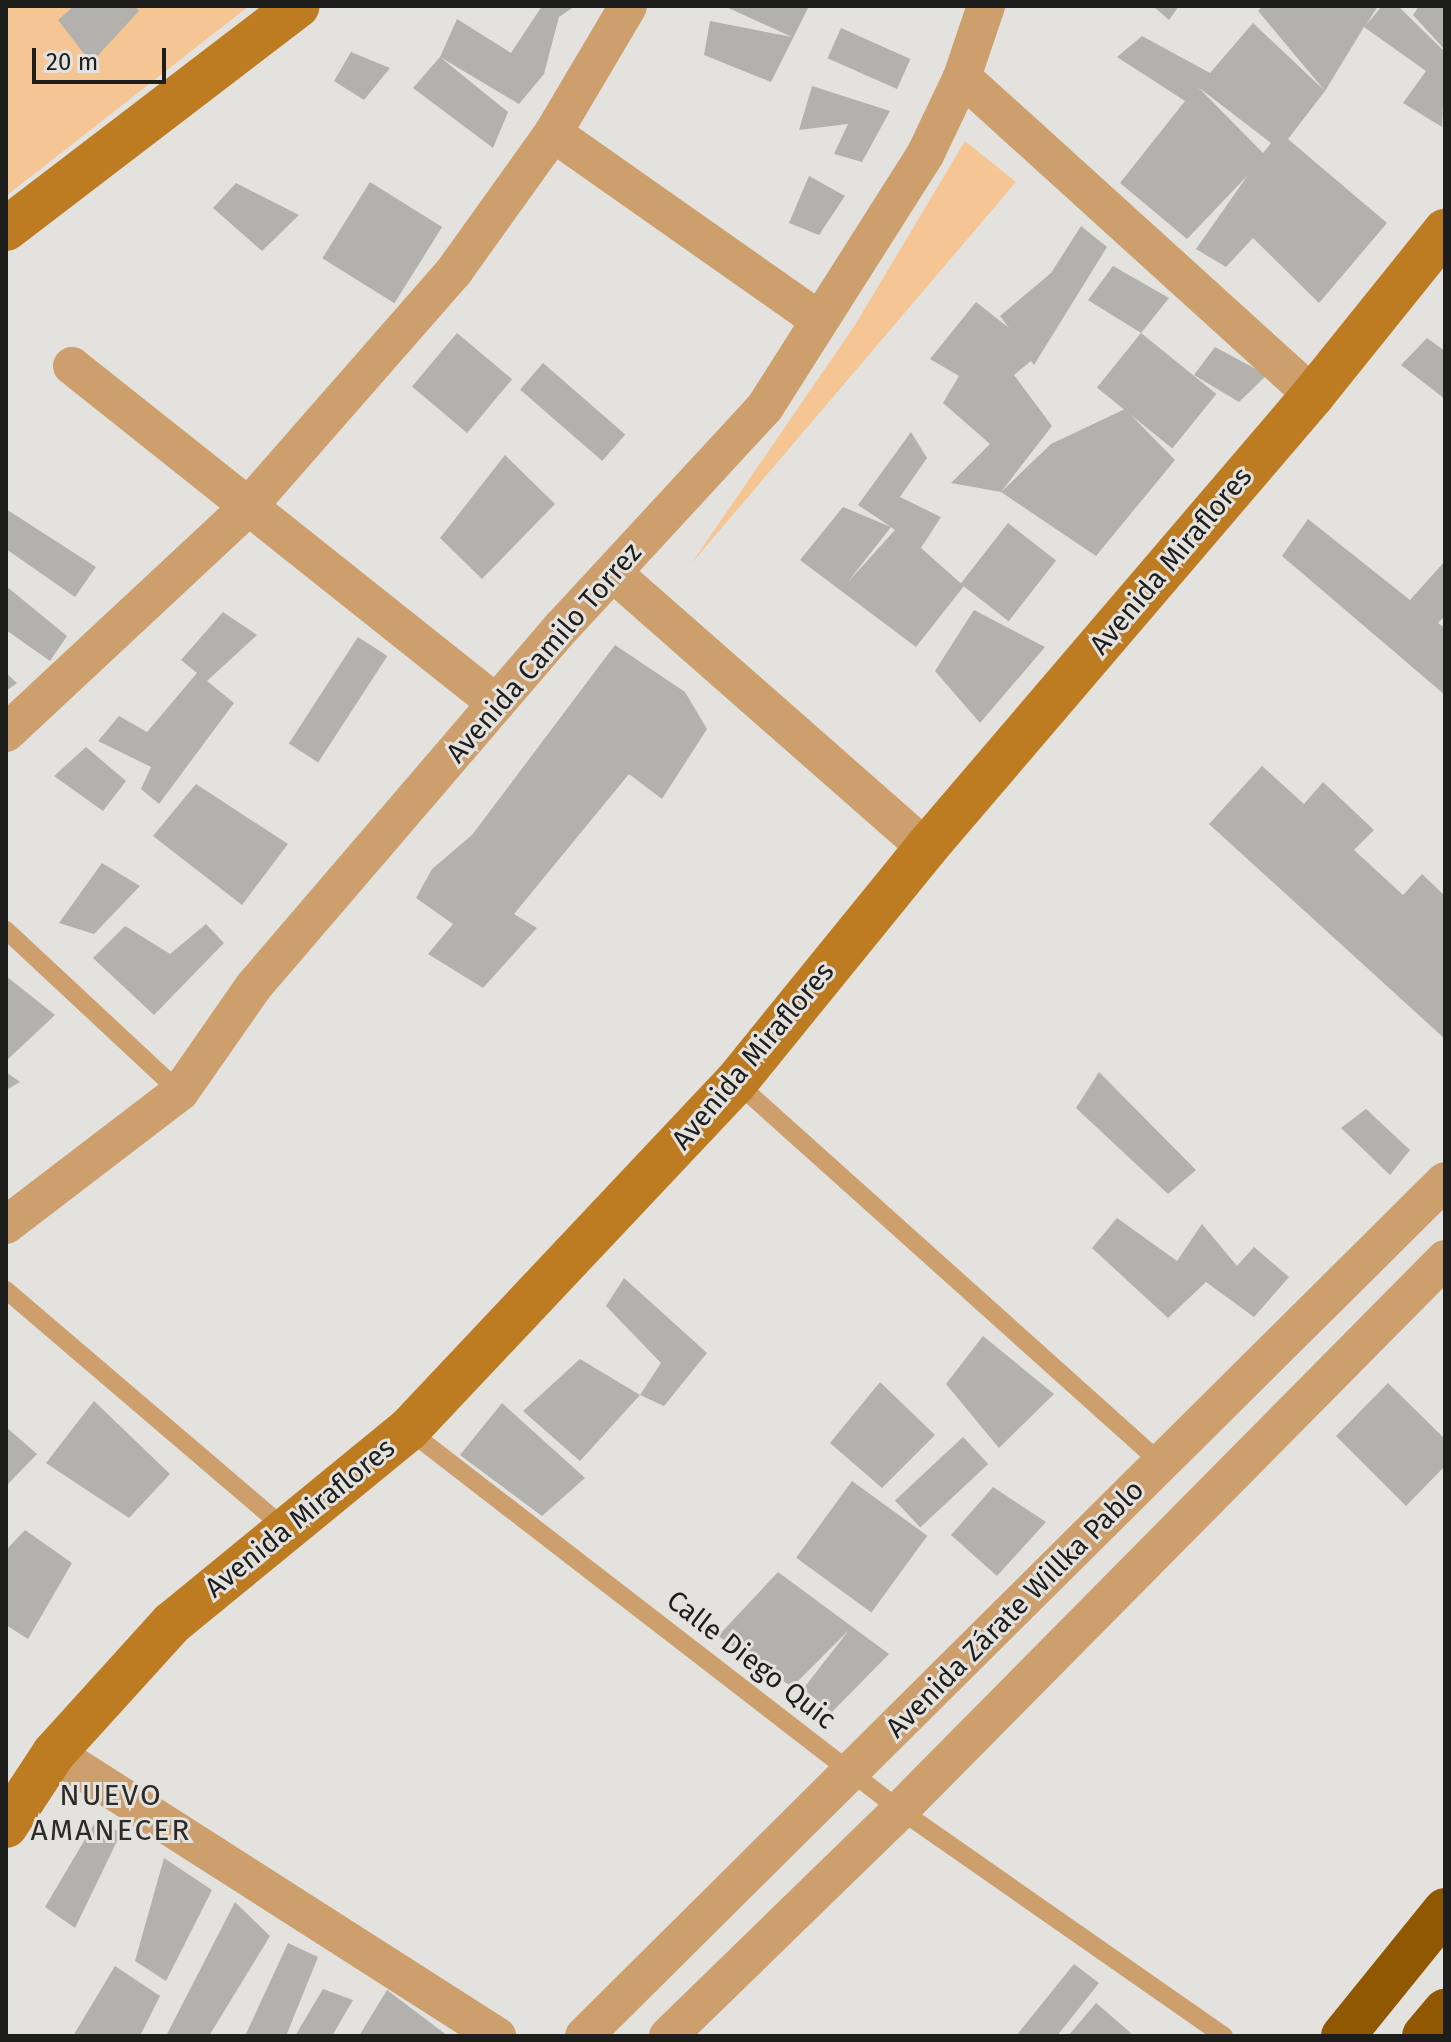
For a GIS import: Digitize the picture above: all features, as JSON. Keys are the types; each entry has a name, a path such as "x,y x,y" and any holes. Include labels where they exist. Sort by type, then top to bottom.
{"highway":[{"path":"1343,2036 1445,1910"},
{"path":"1424,2036 1445,2011"}],"street":[{"path":"6,229 298,6"},
{"path":"6,733 246,509 455,270 553,133 628,6"},
{"name":"Avenida Camilo Torrez","path":"6,1225 180,1092 254,986 496,703 765,407 925,155 962,77 986,6"},
{"path":"962,77 1313,395"},
{"path":"553,133 819,320"},
{"name":"Avenida Miraflores","path":"6,1826 54,1753 172,1623 408,1430 736,1082 926,848 1313,395 1445,231"},
{"path":"72,366 246,509 496,703"},
{"path":"613,573 926,848"},
{"name":"Avenida Zárate Willka Pablo","path":"584,2036 1445,1181"},
{"name":"Avenida Zárate Willka Pablo","path":"668,2036 900,1810 1445,1259"},
{"path":"54,1753 497,2036"}],"lane":[{"path":"6,930 180,1092"},
{"path":"736,1082 1161,1463"},
{"path":"6,1290 286,1529"},
{"name":"Calle Diego Quic","path":"408,1430 900,1810 1224,2036"}],"shaded area":[{"path":"6,6 249,6 6,196"},
{"path":"965,141 1016,182 691,564 855,325"}],"building":[{"path":"74,6 135,6 139,11 91,63 58,20"},
{"path":"542,6 575,6 559,17 544,74 519,104 440,57 457,19 511,53"},
{"path":"724,6 809,6 771,82 704,55 710,21 792,37"},
{"path":"1153,6 1179,6 1169,20"},
{"path":"1263,6 1378,6 1366,25 1382,6 1398,6 1445,52 1442,127 1403,103 1426,71 1364,27 1325,91 1258,11"},
{"path":"1419,6 1445,6 1445,50 1413,15"},
{"path":"1253,23 1325,91 1288,139 1387,223 1319,303 1253,238 1226,267 1196,249 1248,175 1187,239 1120,183 1185,101 1117,57 1142,36 1210,73","holes":["1198,87 1271,143 1263,153"]},
{"path":"841,28 910,59 897,89 828,58"},
{"path":"351,52 390,68 364,100 334,81"},
{"path":"440,57 508,112 493,148 413,88"},
{"path":"812,86 890,111 862,162 834,154 848,124 799,130"},
{"path":"809,176 845,196 819,235 789,223"},
{"path":"370,182 442,227 394,303 322,258"},
{"path":"236,183 299,215 262,251 213,208"},
{"path":"1081,226 1107,247 1034,365 1031,361 1014,375 1052,426 1001,492 951,483 990,444 943,403 959,376 930,359 976,302 1009,328 1000,316 1051,273"},
{"path":"1113,266 1169,298 1141,333 1088,300"},
{"path":"457,333 512,379 467,433 412,387"},
{"path":"1141,333 1216,394 1172,448 1097,387"},
{"path":"1427,338 1445,351 1445,399 1401,365"},
{"path":"1215,347 1267,375 1239,402 1194,375"},
{"path":"543,363 625,435 602,461 520,389"},
{"path":"1125,409 1175,460 1096,556 1001,492 1051,444"},
{"path":"911,432 927,458 900,497 941,517 921,548 964,586 916,647 800,560 843,507 891,527 858,505","holes":["891,527 895,530 847,583"]},
{"path":"505,455 555,504 482,579 440,538"},
{"path":"6,509 96,567 75,597 6,549"},
{"path":"1308,519 1410,600 1445,561 1445,616 1438,623 1445,628 1445,695 1282,556"},
{"path":"1008,523 1056,561 1009,621 961,584"},
{"path":"6,586 67,636 50,661 6,630"},
{"path":"974,610 1045,647 980,723 935,671"},
{"path":"223,612 257,635 207,681 234,703 159,804 141,789 151,767 98,741 119,716 147,732 197,673 181,660"},
{"path":"358,637 387,656 318,763 289,744"},
{"path":"615,645 685,692 707,729 662,799 629,774 514,914 537,928 483,988 428,954 453,924 416,898 432,869 472,835"},
{"path":"6,673 17,683 6,691"},
{"path":"86,747 126,781 103,811 54,776"},
{"path":"1262,766 1304,804 1323,782 1374,830 1354,850 1403,895 1422,874 1445,896 1445,1039 1209,824"},
{"path":"196,784 288,844 242,905 153,836"},
{"path":"102,863 140,886 94,934 59,923"},
{"path":"206,924 224,943 154,1015 93,958 125,926 170,954"},
{"path":"6,976 55,1015 6,1061"},
{"path":"6,1072 20,1082 6,1090"},
{"path":"1099,1072 1196,1170 1168,1194 1076,1108"},
{"path":"1366,1109 1410,1150 1390,1175 1341,1128"},
{"path":"1117,1218 1177,1261 1202,1224 1237,1266 1254,1247 1289,1277 1254,1317 1206,1282 1168,1318 1092,1248"},
{"path":"624,1278 707,1353 664,1406 640,1395 661,1363 606,1306"},
{"path":"983,1336 1054,1394 999,1448 946,1384"},
{"path":"580,1359 640,1395 580,1461 523,1411"},
{"path":"880,1382 935,1435 882,1488 830,1443"},
{"path":"1388,1383 1445,1439 1445,1466 1406,1506 1336,1436"},
{"path":"94,1401 170,1474 129,1518 46,1463"},
{"path":"502,1403 585,1478 542,1516 460,1455"},
{"path":"6,1427 37,1454 6,1486"},
{"path":"963,1437 988,1464 920,1527 895,1500"},
{"path":"852,1481 927,1536 871,1613 796,1558"},
{"path":"993,1487 1046,1522 997,1576 951,1535"},
{"path":"25,1530 72,1563 28,1639 6,1625 6,1550"},
{"path":"778,1572 889,1654 832,1712 803,1689 849,1630 792,1687 718,1636"},
{"path":"97,1819 121,1833 75,1928 45,1907"},
{"path":"164,1858 212,1890 166,1981 135,1961"},
{"path":"235,1902 270,1936 209,2036 166,2036"},
{"path":"288,1943 318,1957 286,2036 245,2036"},
{"path":"1074,1964 1099,1983 1057,2036 1016,2036"},
{"path":"115,1966 160,1996 140,2036 73,2036"},
{"path":"323,1989 353,2000 332,2036 295,2036"},
{"path":"387,1990 448,2036 359,2036"},
{"path":"1096,2003 1131,2033 1128,2036 1068,2036"}],"district":[{"name":"NUEVO AMANECER","path":"111,1812"}]}
